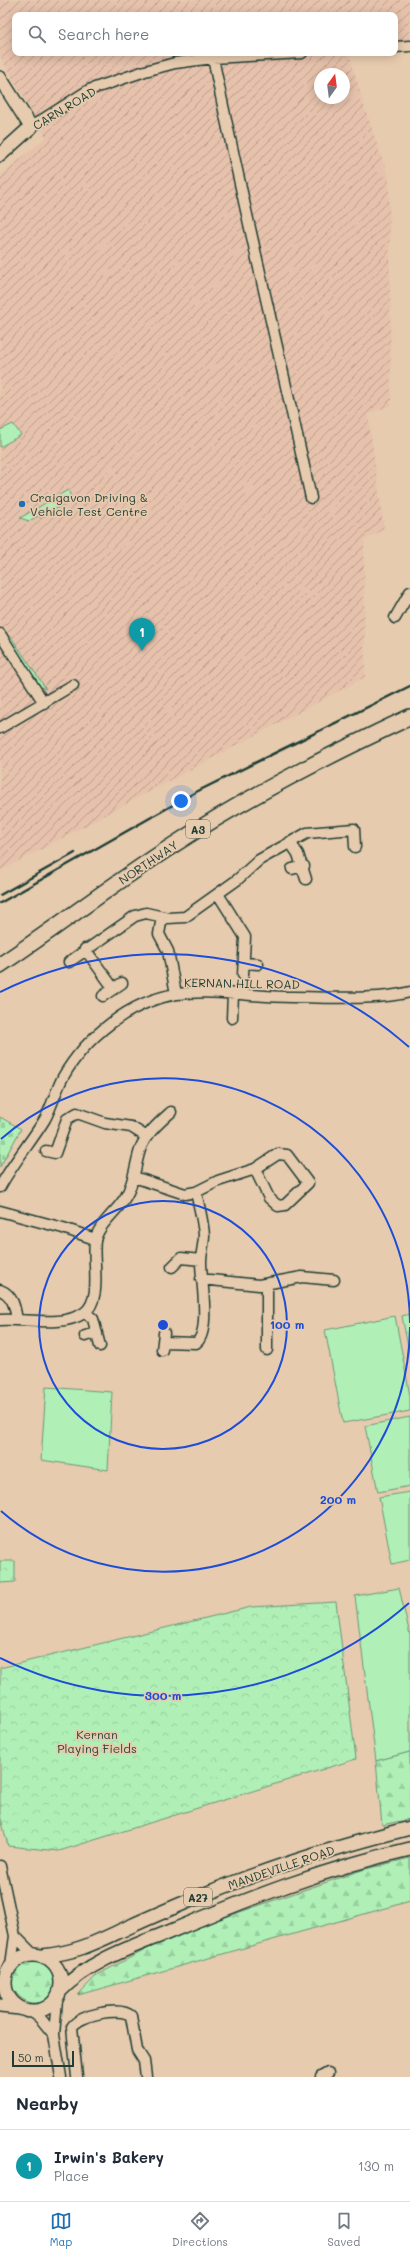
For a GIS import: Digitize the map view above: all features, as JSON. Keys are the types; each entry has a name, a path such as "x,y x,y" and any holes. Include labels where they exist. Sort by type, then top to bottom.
{"highway":[{"name":"NORTHWAY","path":"0,965 146,863 208,823 308,766 410,717"}],"main road":[{"path":"0,78 31,127"},
{"name":"CARN ROAD","path":"0,155 31,127"},
{"name":"MANDEVILLE ROAD","path":"38,1955 66,1954 89,1947 130,1927 231,1884 356,1842 410,1828"},
{"name":"MANDEVILLE ROAD","path":"58,1995 72,1979 84,1971 138,1945 251,1898 361,1862 410,1849"},
{"path":"38,1955 56,1966 62,1982 58,1995"},
{"name":"A27","path":"11,1965 21,1957 38,1955"},
{"path":"11,1965 2,1983 8,1996 26,2009"},
{"name":"A27","path":"0,2006 26,2009 46,2008 58,1995"}],"street":[{"path":"398,47 410,46"},
{"name":"CARN ROAD","path":"31,127 89,90 175,63 213,58 249,56"},
{"path":"213,58 236,172 270,308 311,498"},
{"path":"395,618 408,599"},
{"path":"0,634 44,703"},
{"path":"0,728 73,685"},
{"path":"69,962 85,949 135,916 146,913 162,917 185,917 218,894 260,860 307,833 354,829 355,847"},
{"path":"290,842 304,866 306,879"},
{"path":"292,869 304,866"},
{"path":"218,894 245,937 245,963 243,975"},
{"path":"162,917 159,934 168,951 176,994"},
{"path":"85,949 118,986 103,996"},
{"path":"245,963 258,964"},
{"name":"KERNAN HILL ROAD","path":"0,1187 13,1164 45,1119 63,1078 75,1058 103,1029 126,1013 150,1002 176,994 201,993 334,997 410,992"},
{"path":"232,1018 233,994"},
{"path":"0,1320 72,1319 85,1312 95,1298 95,1239 100,1229 126,1196 134,1177 142,1147 147,1137 170,1112"},
{"path":"46,1151 55,1153 67,1119 77,1113 106,1123 131,1127 147,1137"},
{"path":"134,1177 185,1194 196,1192 218,1181 255,1169 278,1154 287,1155 308,1183 285,1205 278,1206 269,1198 255,1169"},
{"path":"163,1342 199,1342 203,1332 204,1314 201,1260 204,1236 196,1192"},
{"path":"0,1211 63,1228 95,1239"},
{"path":"171,1269 181,1258 201,1260"},
{"path":"201,1279 267,1284 302,1277 334,1280"},
{"path":"267,1284 271,1339 267,1350"},
{"path":"0,1290 10,1297 15,1306 17,1320"},
{"path":"85,1312 93,1320 100,1346"},
{"path":"84,1336 97,1333"},
{"path":"0,1866 14,1936 11,1965"},
{"path":"14,1936 38,1955"},
{"path":"58,1995 54,2035 62,2077"},
{"path":"26,2009 41,2018 54,2035"},
{"path":"77,2077 72,2027 79,2020 96,2014 117,2012 128,2013 131,2016 137,2050 144,2061 146,2077"}],"shaded area":[{"path":"0,0 410,0 410,41 398,42 398,12 12,12 12,56 350,56 365,109 389,179 391,405 368,414 384,529 364,540 365,677 0,871 0,177 46,137 0,56"}],"green space":[{"path":"13,424 21,435 0,447 0,430"},
{"path":"68,490 72,499 41,518 38,516 29,521 20,518"},
{"path":"7,636 11,637 46,689 37,685"},
{"path":"0,1117 21,1129 0,1167"},
{"path":"410,1314 410,1357 402,1316"},
{"path":"395,1316 410,1396 410,1411 343,1423 325,1330"},
{"path":"46,1387 112,1392 108,1470 41,1460"},
{"path":"410,1417 410,1486 378,1492 365,1426"},
{"path":"410,1492 410,1560 392,1564 379,1497"},
{"path":"0,1561 15,1561 15,1582 0,1583"},
{"path":"399,1588 410,1635 410,1752 376,1761 355,1596"},
{"name":"Kernan Playing Fields","path":"336,1602 356,1759 59,1851 8,1846 0,1815 0,1668 251,1607"},
{"path":"410,1752 410,1819 382,1825 376,1761"},
{"path":"410,1858 410,1901 78,1995 97,1975 176,1934 362,1870"},
{"path":"30,1961 42,1964 50,1970 54,1978 54,1987 50,1995 44,2001 35,2003 24,2000 14,1990 10,1981 18,1967"}],"railway":[{"path":"0,903 194,793 410,686"},
{"path":"0,895 75,853"}],"place":[{"name":"Craigavon Driving & Vehicle Test Centre","path":"22,504"},
{"name":"Irwin's Bakery","path":"142,651"}]}
